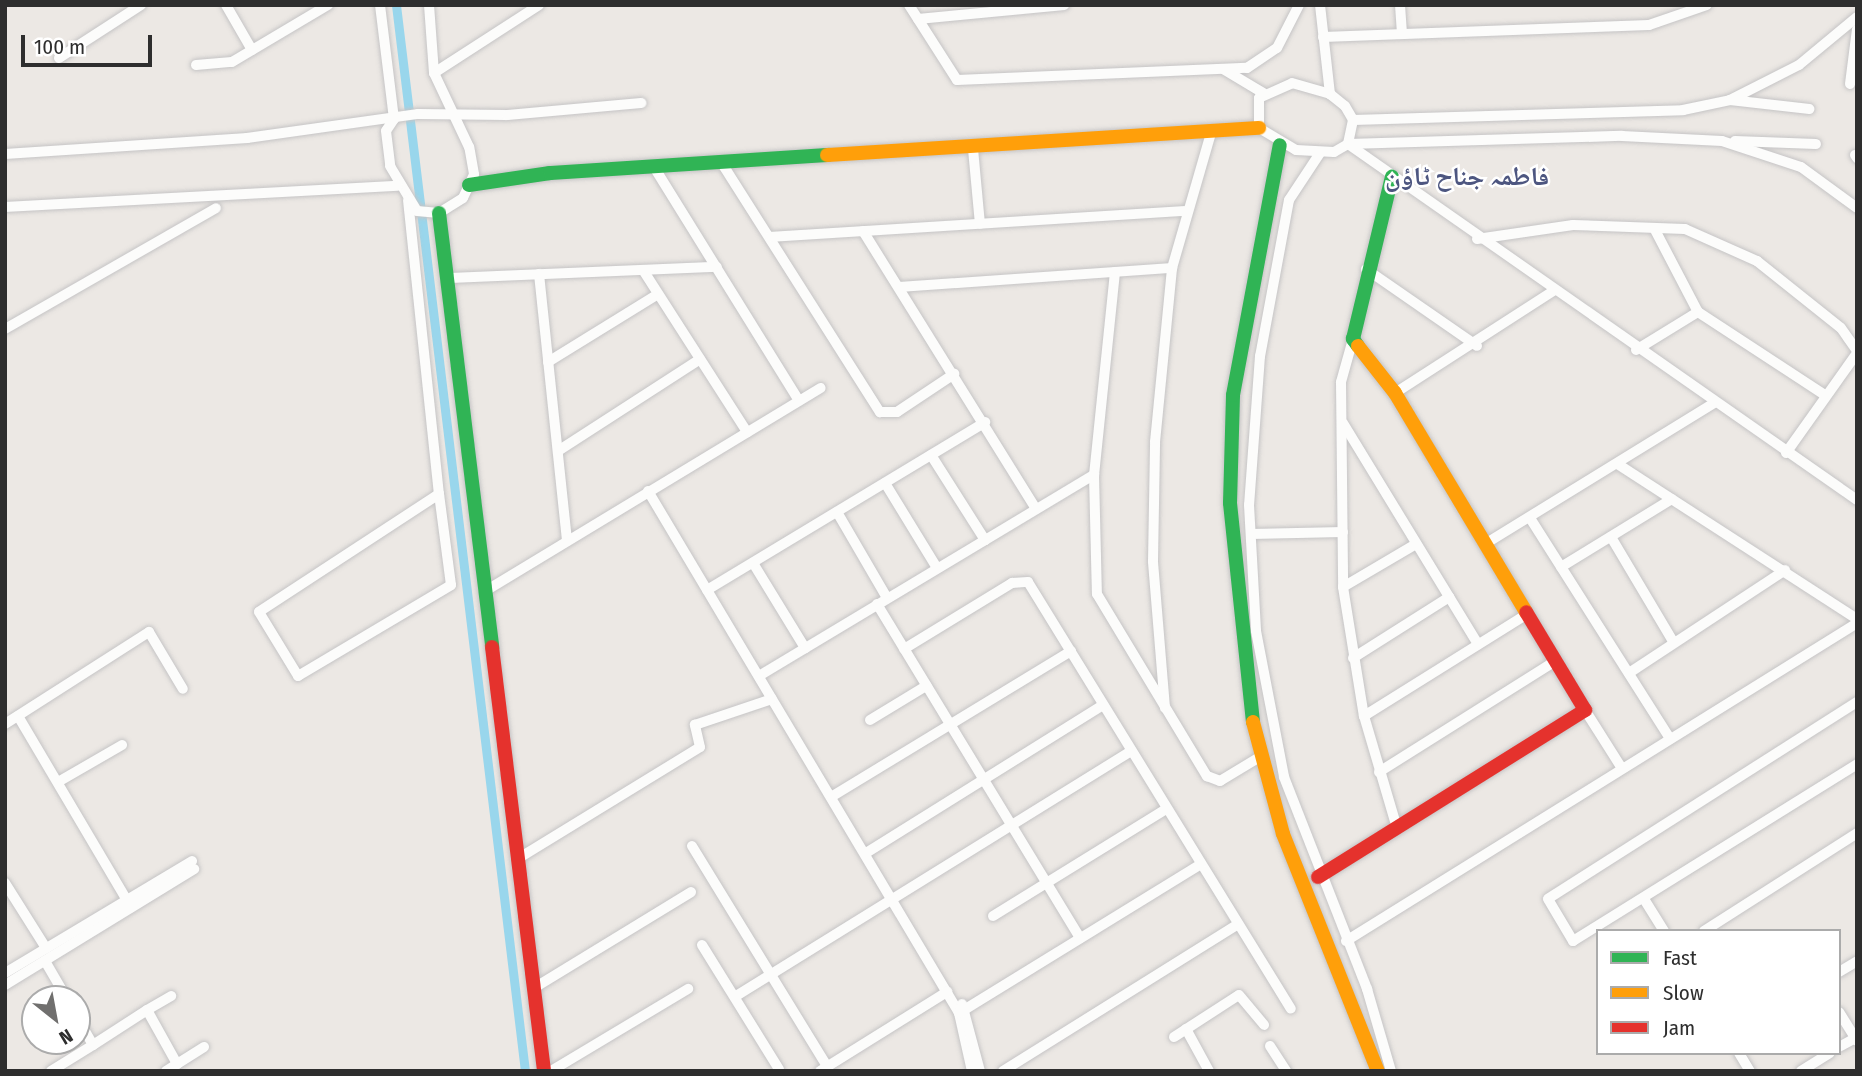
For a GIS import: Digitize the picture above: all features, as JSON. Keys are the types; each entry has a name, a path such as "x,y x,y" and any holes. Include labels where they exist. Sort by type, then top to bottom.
{"street":[{"path":"59,58 141,5"},
{"path":"226,5 252,50"},
{"path":"196,65 232,62 328,5"},
{"path":"380,5 394,119 386,131 397,186 417,211 439,213 463,198 474,174 469,147 448,112 434,73 429,5"},
{"path":"516,5 519,18"},
{"path":"434,73 539,5"},
{"path":"909,5 957,80 1221,67 1262,61 1277,48 1299,5"},
{"path":"918,19 980,9 1064,5"},
{"path":"1320,5 1330,94"},
{"path":"1400,5 1402,34"},
{"path":"1323,37 1649,26 1688,9 1707,5"},
{"path":"1353,120 1683,110 1730,100 1799,65 1857,17"},
{"path":"1850,84 1857,29"},
{"path":"1221,67 1265,94"},
{"path":"1353,120 1330,94 1292,83 1265,94 1254,112 1259,128 1280,145 1320,153 1348,144 1622,136 1816,144"},
{"path":"1730,100 1809,109"},
{"path":"5,155 247,138 448,112 507,115 641,103"},
{"path":"1348,144 1353,120"},
{"path":"469,185 654,167 1210,135 1259,128"},
{"path":"1166,710 1153,561 1155,442 1172,268 1184,211 1210,135"},
{"path":"1722,141 1801,167 1857,208"},
{"path":"1348,144 1477,239 1857,500"},
{"path":"1280,145 1233,395 1231,515 1258,758 1378,1071"},
{"path":"973,149 980,224"},
{"path":"1320,153 1289,200 1260,356 1251,534 1256,631 1284,777 1318,877 1346,941 1391,1071"},
{"path":"723,164 880,412 897,412 954,374"},
{"path":"654,167 799,401"},
{"path":"1392,177 1366,269 1353,339 1340,382 1343,587 1364,716 1397,828"},
{"path":"5,207 397,186"},
{"path":"408,200 451,585 298,676 259,612 439,494"},
{"path":"5,328 216,208"},
{"path":"770,237 1184,211"},
{"path":"439,213 450,278 544,1071"},
{"path":"1477,239 1573,225 1685,229 1757,261 1841,328 1857,352 1786,453"},
{"path":"1654,228 1698,312 1825,395"},
{"path":"863,231 985,422 1036,509"},
{"path":"450,278 717,267"},
{"path":"899,288 1172,268"},
{"path":"1366,269 1477,346"},
{"path":"643,270 747,432"},
{"path":"1115,272 1094,475 1097,594 1166,710 1213,781 1258,758"},
{"path":"539,274 567,541"},
{"path":"1395,393 1477,346 1553,291"},
{"path":"548,362 659,294"},
{"path":"1636,350 1698,312"},
{"path":"1353,339 1395,393 1621,767"},
{"path":"558,451 700,359"},
{"path":"487,590 821,388"},
{"path":"1485,544 1619,465 1714,403"},
{"path":"1341,421 1478,644"},
{"path":"707,590 985,422"},
{"path":"932,455 985,540"},
{"path":"1346,941 1857,621 1785,570 1619,465"},
{"path":"758,676 1094,475"},
{"path":"885,483 937,568"},
{"path":"648,491 962,1011 980,1071"},
{"path":"1562,567 1672,499"},
{"path":"837,512 887,598"},
{"path":"1530,518 1669,737"},
{"path":"1251,534 1343,532"},
{"path":"1611,537 1674,643"},
{"path":"1343,587 1416,544"},
{"path":"753,563 805,648"},
{"path":"1629,673 1785,570"},
{"path":"904,649 1025,579 1291,1009"},
{"path":"1353,658 1450,597"},
{"path":"877,604 1080,938"},
{"path":"1364,716 1527,614"},
{"path":"5,724 149,632 183,689"},
{"path":"831,797 1071,651"},
{"path":"1379,772 1555,661"},
{"path":"870,720 926,686"},
{"path":"519,858 700,747 695,725 772,699"},
{"path":"1857,702 1548,899 1573,941 1857,764"},
{"path":"866,853 1103,705"},
{"path":"1318,877 1586,710"},
{"path":"18,716 127,900"},
{"path":"58,782 122,745"},
{"path":"736,996 1131,751"},
{"path":"993,916 1166,809"},
{"path":"1707,929 1857,833"},
{"path":"692,846 771,974 824,1069 947,992"},
{"path":"962,1011 1201,864"},
{"path":"5,973 127,900 193,865 5,985"},
{"path":"5,883 46,948"},
{"path":"534,988 691,892"},
{"path":"1644,899 1663,929"},
{"path":"894,900 947,992 962,1011 972,1071"},
{"path":"1003,1071 1238,923"},
{"path":"702,945 779,1069"},
{"path":"45,961 59,985"},
{"path":"1841,971 1857,961"},
{"path":"551,1071 688,989"},
{"path":"1174,1037 1243,995 1264,1024"},
{"path":"51,1071 171,996"},
{"path":"148,1010 177,1064"},
{"path":"1841,1015 1856,1040"},
{"path":"1186,1029 1209,1071"},
{"path":"91,1042 93,1045"},
{"path":"1270,1046 1286,1071"},
{"path":"166,1071 204,1047"},
{"path":"1740,1055 1750,1071"},
{"path":"1801,1071 1825,1056 1827,1071"}],"waterway":[{"path":"396,5 525,1071"}],"traffic: fast":[{"path":"1253,722 1230,503 1233,395 1280,145"},
{"path":"469,185 550,173 827,155"},
{"path":"1358,346 1353,339 1392,177"},
{"path":"439,213 492,647"}],"traffic: slow":[{"path":"827,155 1259,128"},
{"path":"1358,346 1395,393 1526,612"},
{"path":"1253,722 1283,834 1378,1071"}],"traffic: jam":[{"path":"1318,877 1585,710 1526,612"},
{"path":"492,647 544,1071"}],"district":[{"name":"فاطمہ جناح ٹاؤن","path":"1467,177"}]}
